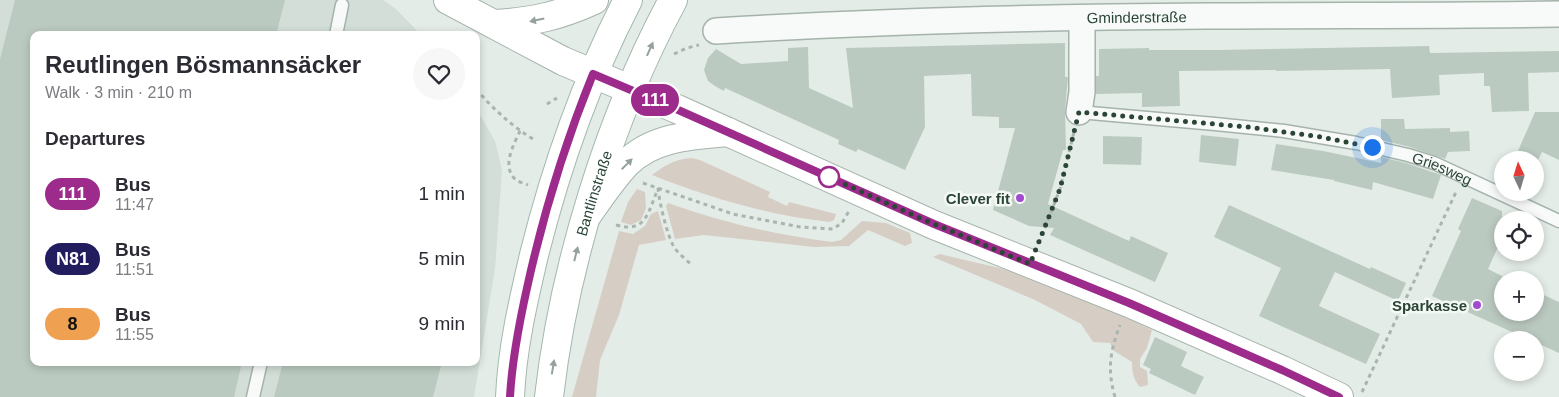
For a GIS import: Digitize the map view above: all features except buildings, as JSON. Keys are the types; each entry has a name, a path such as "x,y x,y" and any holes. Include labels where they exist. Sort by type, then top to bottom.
{"main road":[{"path":"448,0 563,61 1030,264 1129,303 1339,397"},
{"path":"494,24 540,20 594,0"},
{"path":"510,397 513,361 520,319 542,226 564,151 593,74 628,0"},
{"name":"Bantlinstraße","path":"549,397 566,293 586,216 631,90 673,0"},
{"path":"586,216 626,164 647,149 663,141 680,137 729,132"}],"street":[{"name":"Gminderstraße","path":"716,31 896,22 1082,18 1206,8 1367,17 1526,7 1559,14"},
{"path":"1079,112 1082,92 1082,18"}],"lane":[{"path":"337,31 342,5"},
{"name":"Griesweg","path":"1079,112 1215,124 1321,137 1408,155 1434,164 1559,221"},
{"path":"253,397 260,366"}],"path":[{"path":"480,94 496,112 536,141"},
{"path":"1030,264 1060,189 1079,112"},
{"path":"520,131 511,153 509,162 510,172 515,180 529,185"},
{"path":"1359,397 1463,177"},
{"path":"643,182 733,214 766,222 828,230 833,230 842,223 860,191"},
{"path":"616,225 632,228 642,224 658,188"},
{"path":"658,188 671,240 678,252 691,264"},
{"path":"1116,397 1111,376 1111,353 1129,303"}],"shaded area":[{"path":"0,0 383,0 397,10 417,31 30,31 30,366 479,366 474,397 0,397"},
{"path":"480,115 495,141 502,170 495,269 480,360"},
{"path":"692,158 770,192 768,197 787,206 789,202 836,214 834,220 830,222 807,219 740,205 652,175 670,163"},
{"path":"637,189 645,192 646,208 641,220 631,225 621,222 628,202"},
{"path":"668,203 749,227 832,242 841,240 862,221 886,223 910,233 912,243 905,246 868,230 849,246 814,247 704,235 675,239 666,206"},
{"path":"658,211 666,240 639,245 619,315 600,360 596,397 572,397 619,231 633,234 645,226 651,214"},
{"path":"940,254 1012,271 1039,280 1088,300 1152,330 1147,348 1140,359 1140,367 1147,371 1148,385 1140,387 1133,375 1132,362 1114,351 1110,343 1093,342 1081,324 1035,300 933,257"}],"bus line":[{"name":"111","path":"510,397 513,361 520,319 542,226 564,151 593,74 934,224 1129,303 1339,397"}],"place":[{"name":"Clever fit","path":"1020,198"},
{"name":"Sparkasse","path":"1477,305"}],"route":[{"path":"829,177 1030,264 1060,189 1079,112 1284,131 1372,147"}]}
